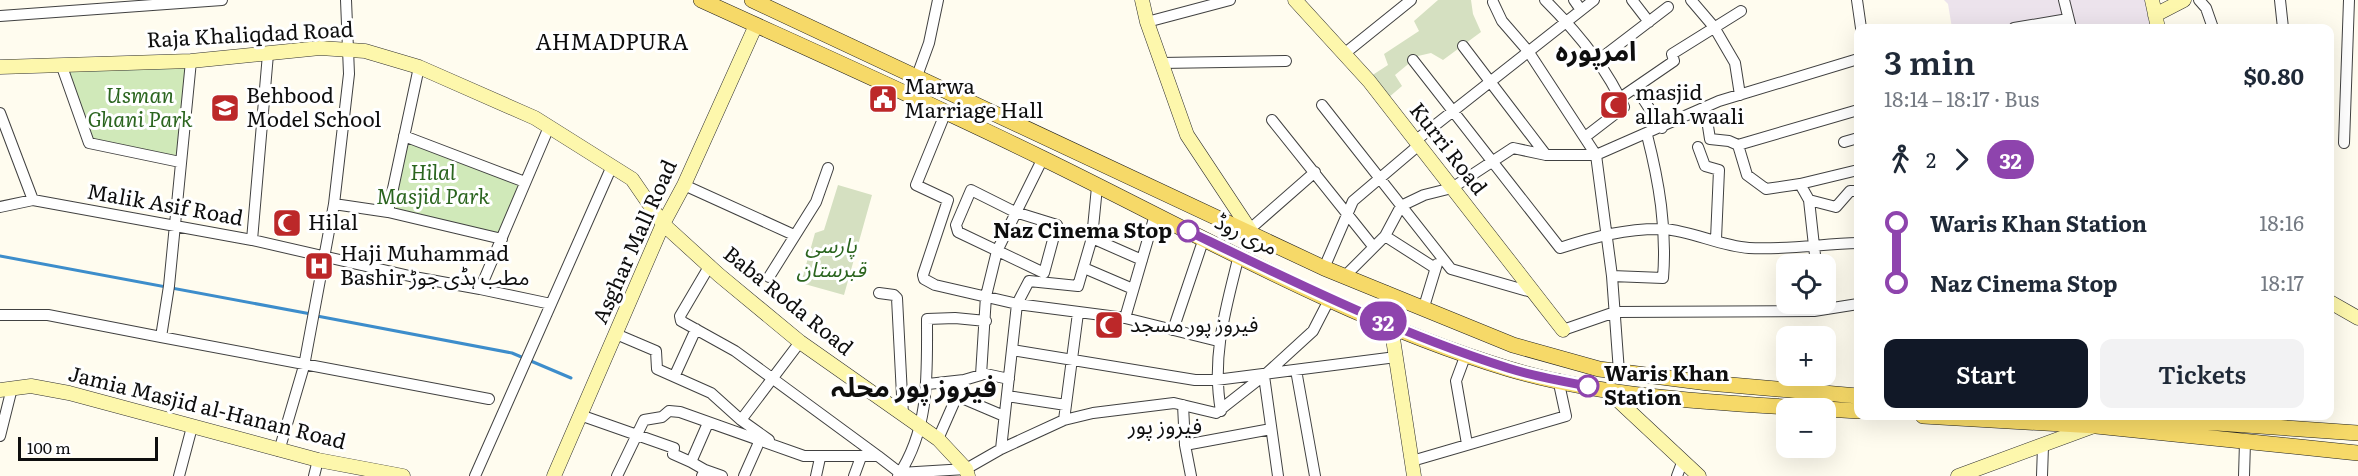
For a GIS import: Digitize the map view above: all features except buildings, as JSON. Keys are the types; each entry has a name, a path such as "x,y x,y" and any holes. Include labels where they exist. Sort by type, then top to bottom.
{"main road":[{"name":"مری روڈ","path":"701,0 869,75 945,114 1042,158 1097,187 1330,298 1466,354 1509,369 1608,391 1670,400 1776,406"},
{"name":"مری روڈ","path":"760,2 1109,169 1251,231 1324,268 1513,345 1599,369 1619,372 1708,383 1854,396"},
{"path":"1836,410 1854,411"},
{"path":"1992,420 2096,426 2358,453"},
{"path":"2225,420 2358,433"}],"street":[{"path":"0,16 222,0"},
{"path":"279,451 304,366 334,204 349,74 346,0"},
{"path":"916,76 924,61 938,0"},
{"path":"1142,0 1147,22 1187,135 1251,231 1315,172"},
{"path":"1147,22 1230,0"},
{"name":"Kurri Road","path":"1295,0 1344,54 1417,143 1563,330"},
{"path":"1344,54 1411,0"},
{"path":"1545,0 1566,22 1596,62 1624,107 1585,137"},
{"path":"1574,0 1581,10"},
{"path":"1324,268 1353,201 1453,111 1594,0"},
{"path":"1632,0 1649,22"},
{"path":"1692,0 1714,27 1735,63 1740,95"},
{"path":"1857,0 1860,24"},
{"path":"2064,0 2069,24"},
{"path":"2152,0 2156,22 2184,0"},
{"path":"2199,0 2206,8 2212,24"},
{"path":"2280,0 2283,24"},
{"path":"2344,143 2352,101 2349,0"},
{"path":"1493,2 1502,21 1528,51 1596,155 1612,276 1619,372"},
{"path":"1596,62 1668,7"},
{"path":"1620,98 1674,60 1672,54 1741,11"},
{"name":"Asghar Mall Road","path":"554,476 663,224 684,184 756,25"},
{"path":"1463,46 1546,154"},
{"name":"Raja Khaliqdad Road","path":"0,67 191,61 320,48 365,51 419,67 535,118 632,179 663,224"},
{"path":"252,240 268,54"},
{"path":"1413,60 1560,248 1605,233 1664,230 1716,239 1746,248 1815,248 1830,244 1854,243"},
{"path":"1344,277 1372,245 1385,236 1401,206 1424,195 1452,188 1514,148 1546,154 1596,155 1647,135 1706,107 1854,60"},
{"path":"161,336 176,228 180,162 191,61"},
{"path":"1161,63 1286,61"},
{"path":"61,64 89,143 180,162"},
{"path":"388,212 419,67"},
{"path":"1636,88 1662,128"},
{"path":"1322,105 1451,269 1535,293"},
{"path":"1706,107 1710,139 1729,141 1738,145 1854,111"},
{"path":"0,113 33,200"},
{"path":"945,114 916,185 948,200 922,277 935,285 1017,304 1125,318 1218,340"},
{"path":"1272,120 1372,245"},
{"path":"480,289 549,127"},
{"path":"1612,276 1663,278 1664,230 1658,179 1647,135"},
{"path":"405,136 525,182"},
{"path":"1844,142 1854,139"},
{"path":"1738,145 1747,175 1766,189 1800,184 1854,171"},
{"path":"1698,147 1705,166 1719,170 1716,239"},
{"path":"927,384 964,380 981,375 986,296 997,251 1042,158"},
{"path":"475,476 612,166"},
{"path":"769,277 816,202 828,168"},
{"path":"684,184 794,235"},
{"path":"1800,184 1809,200 1815,254"},
{"path":"1001,449 1017,304 1029,281 1078,286 1092,238 1097,187"},
{"path":"974,191 1015,212 1057,225 1046,271 1041,273 956,229 968,193 974,191"},
{"path":"1809,200 1836,207 1850,191 1854,191"},
{"name":"Malik Asif Road","path":"0,206 33,200 176,228 252,240 414,277 551,304"},
{"path":"334,204 388,212 502,239"},
{"path":"1125,318 1155,215"},
{"name":"Baba Roda Road","path":"663,224 800,342 938,439 967,472"},
{"path":"1385,236 1435,268"},
{"path":"1092,238 1142,260"},
{"path":"1173,330 1204,238"},
{"path":"1221,411 1216,380 1218,340 1239,255"},
{"path":"1423,310 1435,268 1441,256"},
{"path":"710,266 680,316 681,321 735,351 878,456 899,475 967,472 1001,449 1064,420 1093,413 1174,403 1207,412 1221,411 1265,375 1313,330 1330,298"},
{"path":"1084,268 1134,289"},
{"path":"879,293 894,295 897,298 903,415"},
{"path":"1386,294 1414,476"},
{"path":"2334,304 2358,318"},
{"path":"1563,330 1615,312 1814,311 1854,305"},
{"path":"1064,420 1078,313"},
{"path":"0,315 48,315 304,366 489,399"},
{"path":"899,475 921,428 927,384 927,319 955,318 986,321"},
{"path":"675,375 696,329"},
{"path":"616,334 656,351 657,369 675,375 711,393 741,420 782,449"},
{"path":"741,420 774,380 800,342"},
{"path":"1012,350 1195,380 1265,375 1396,357"},
{"path":"1466,354 1456,381 1467,444"},
{"path":"1296,370 1315,476"},
{"path":"981,373 1009,379"},
{"path":"1265,375 1278,476"},
{"path":"938,439 964,380"},
{"path":"1412,461 1566,416 1558,380"},
{"name":"Jamia Masjid al-Hanan Road","path":"6,389 31,386 69,393 279,451 403,476"},
{"path":"0,436 6,389"},
{"path":"1608,391 1699,476"},
{"path":"957,396 1004,416"},
{"path":"1007,396 1066,405"},
{"path":"1183,405 1185,445 1191,476"},
{"path":"617,476 644,420 662,417 669,411 680,412 782,449 820,458 878,456"},
{"path":"580,415 637,433 674,448 673,454 691,462 704,473 722,476"},
{"path":"691,462 708,423"},
{"path":"1958,476 2096,426"},
{"path":"179,476 192,427"},
{"path":"1185,445 1271,429"},
{"path":"744,476 760,440"},
{"path":"2244,476 2245,442"},
{"path":"2042,476 2043,446"},
{"path":"854,476 861,457"},
{"path":"816,476 820,458"},
{"path":"314,476 318,460"},
{"path":"1677,476 1683,460"}],"shaded area":[{"path":"1944,0 2148,0 2154,24 1951,24 1948,4"}],"green space":[{"path":"1438,0 1471,0 1473,14 1481,32 1443,60 1431,53 1418,56 1395,75 1402,86 1388,98 1371,76 1388,65 1384,54 1419,31 1414,21"},
{"name":"Usman Ghani Park","path":"61,64 189,64 180,162 89,143"},
{"name":"Hilal Masjid Park","path":"404,136 525,182 502,239 388,212"},
{"name":"پارسی قبرستان","path":"838,185 872,195 844,295 801,283 815,233 824,230"}],"waterway":[{"path":"0,256 311,314"},
{"path":"317,316 512,353 571,378"}],"bus line":[{"name":"32","path":"1188,231 1391,325 1509,369 1588,386"}],"place":[{"name":"Marwa Marriage Hall","path":"883,99"},
{"name":"masjid allah waali","path":"1614,105"},
{"name":"Behbood Model School","path":"225,108"},
{"name":"Hilal","path":"287,223"},
{"name":"Naz Cinema Stop","path":"1188,231"},
{"name":"Haji Muhammad Bashir مطب ہڈی جوڑ","path":"319,266"},
{"name":"فیروز پور مسجد","path":"1109,325"},
{"name":"Waris Khan Station","path":"1588,386"}],"district":[{"name":"AHMADPURA","path":"612,42"},
{"name":"امرپورہ","path":"1596,52"},
{"name":"فیروز پور محلہ","path":"914,388"},
{"name":"فیروز پور","path":"1165,426"}]}
